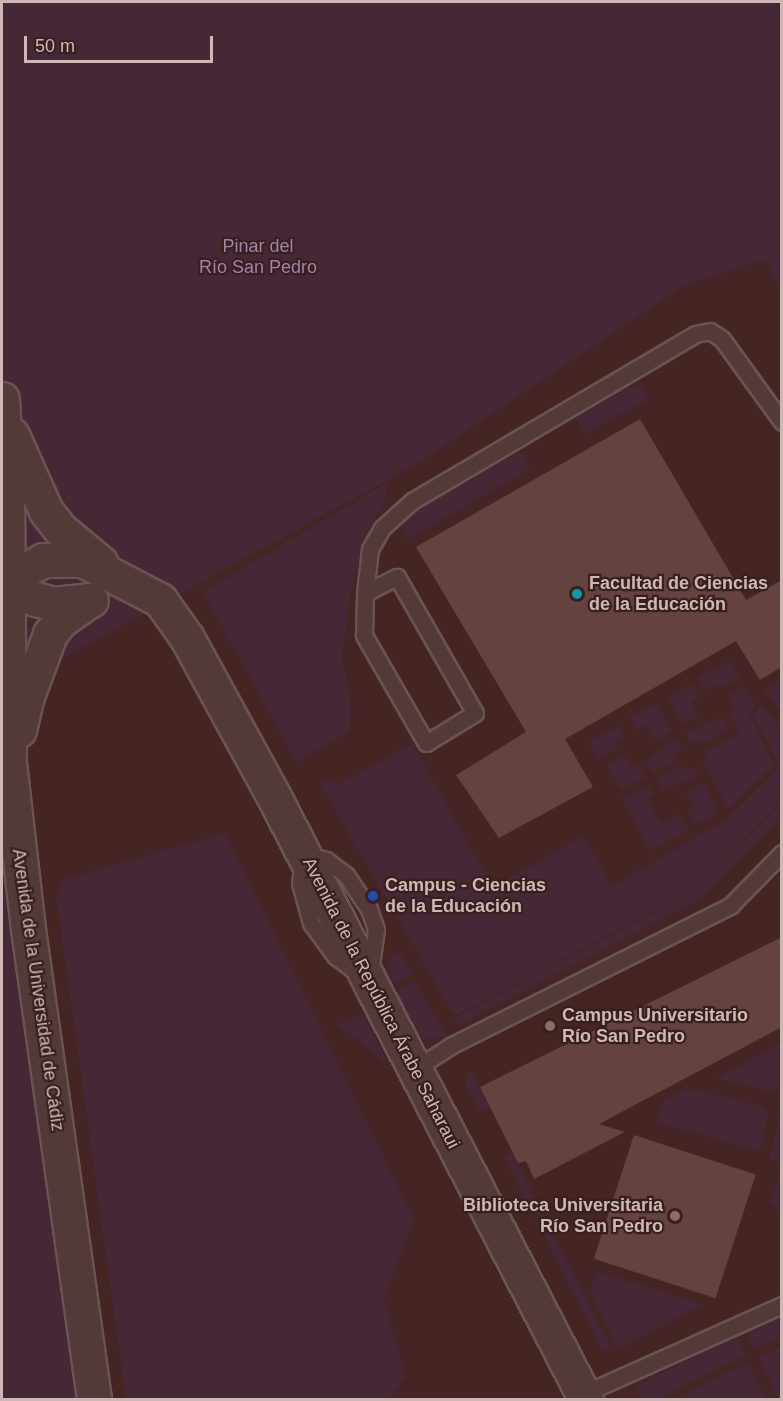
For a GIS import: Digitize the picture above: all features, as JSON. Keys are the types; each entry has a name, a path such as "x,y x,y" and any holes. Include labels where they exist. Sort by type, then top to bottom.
{"street":[{"path":"2,407 46,511 60,529 114,573"},
{"name":"Avenida de la Universidad de Cádiz","path":"2,407 8,579 9,762 94,1400"},
{"path":"114,573 83,560 63,557 22,568 8,579 22,594 44,602 126,599 168,611"},
{"name":"Avenida de la República Árabe Saharaui","path":"114,573 144,588 160,600 201,659 585,1397"},
{"path":"16,821 17,738 36,668 60,621 90,600"}],"lane":[{"path":"365,593 397,577 475,713 426,743 364,635 365,593 370,549 382,528 412,501 695,334 710,331 722,339 782,422"},
{"path":"415,1069 452,1045 731,905 782,853"},
{"path":"585,1397 782,1305"}],"green space":[{"name":"Pinar del Río San Pedro","path":"2,2 781,2 781,287 764,260 684,285 425,459 2,692"},
{"path":"640,383 649,400 584,435 575,418"},
{"path":"521,451 531,468 408,539 398,522"},
{"path":"387,483 386,499 366,535 351,593 342,657 351,702 350,730 297,763 203,592"},
{"path":"730,660 740,678 722,688 718,683 704,691 697,678"},
{"path":"781,679 781,712 763,689"},
{"path":"691,684 699,698 691,703 698,716 683,724 668,697"},
{"path":"744,686 755,706 749,714 774,765 729,809 702,761 708,757 705,752 740,733 729,713 735,710 727,696"},
{"path":"656,703 672,731 655,740 647,725 637,730 630,718"},
{"path":"760,704 781,725 781,802 698,888 454,1016 320,783 327,780 338,785 412,743 493,888 583,836 612,886 726,820 780,766 752,715"},
{"path":"721,718 728,729 701,745 698,740 692,744 685,733"},
{"path":"619,725 625,737 616,742 619,747 598,760 589,742"},
{"path":"677,738 683,748 675,753 678,759 653,773 646,761"},
{"path":"624,756 631,768 638,765 645,777 621,790 607,766"},
{"path":"682,765 686,771 693,767 698,776 664,790 657,779"},
{"path":"703,783 718,812 694,825 687,810 693,806 686,792"},
{"path":"649,785 654,795 648,799 661,824 680,814 689,830 650,851 622,799"},
{"path":"781,804 781,816 702,898 458,1026 454,1018 699,889"},
{"path":"225,833 414,1219 384,1297 405,1377 389,1399 126,1399 56,894 63,880"},
{"path":"2,868 19,958 81,1399 2,1399"},
{"path":"400,952 413,974 393,985 388,959"},
{"path":"415,981 446,1036 430,1040 418,1034 396,992"},
{"path":"363,1013 388,1064 338,1025"},
{"path":"781,1043 781,1083 773,1092 716,1078"},
{"path":"472,1072 490,1108 480,1113 466,1085 466,1074"},
{"path":"688,1088 765,1107 769,1114 760,1151 656,1122 664,1100"},
{"path":"781,1110 781,1163 769,1159"},
{"path":"512,1153 611,1347 603,1351 504,1157"},
{"path":"781,1171 781,1210 769,1204"},
{"path":"597,1271 703,1305 618,1349 590,1293"},
{"path":"781,1317 781,1336 755,1350 747,1334"},
{"path":"737,1336 746,1355 660,1399 642,1399 635,1386"},
{"path":"781,1346 782,1399 779,1400 759,1358"},
{"path":"748,1363 766,1399 673,1399"}],"building":[{"name":"Facultad de Ciencias de la Educación","path":"640,419 746,600 782,580 782,667 760,680 736,641 565,739 593,787 499,838 456,775 526,732 416,547"},
{"path":"782,937 782,1027 599,1124 625,1132 534,1179 526,1161 518,1163 480,1087"},
{"name":"Biblioteca Universitaria Río San Pedro","path":"634,1135 756,1175 716,1298 594,1259"}],"place":[{"name":"Facultad de Ciencias de la Educación","path":"577,594"},
{"name":"Campus - Ciencias de la Educación","path":"373,896"},
{"name":"Campus Universitario Río San Pedro","path":"550,1026"},
{"name":"Biblioteca Universitaria Río San Pedro","path":"675,1216"}]}
